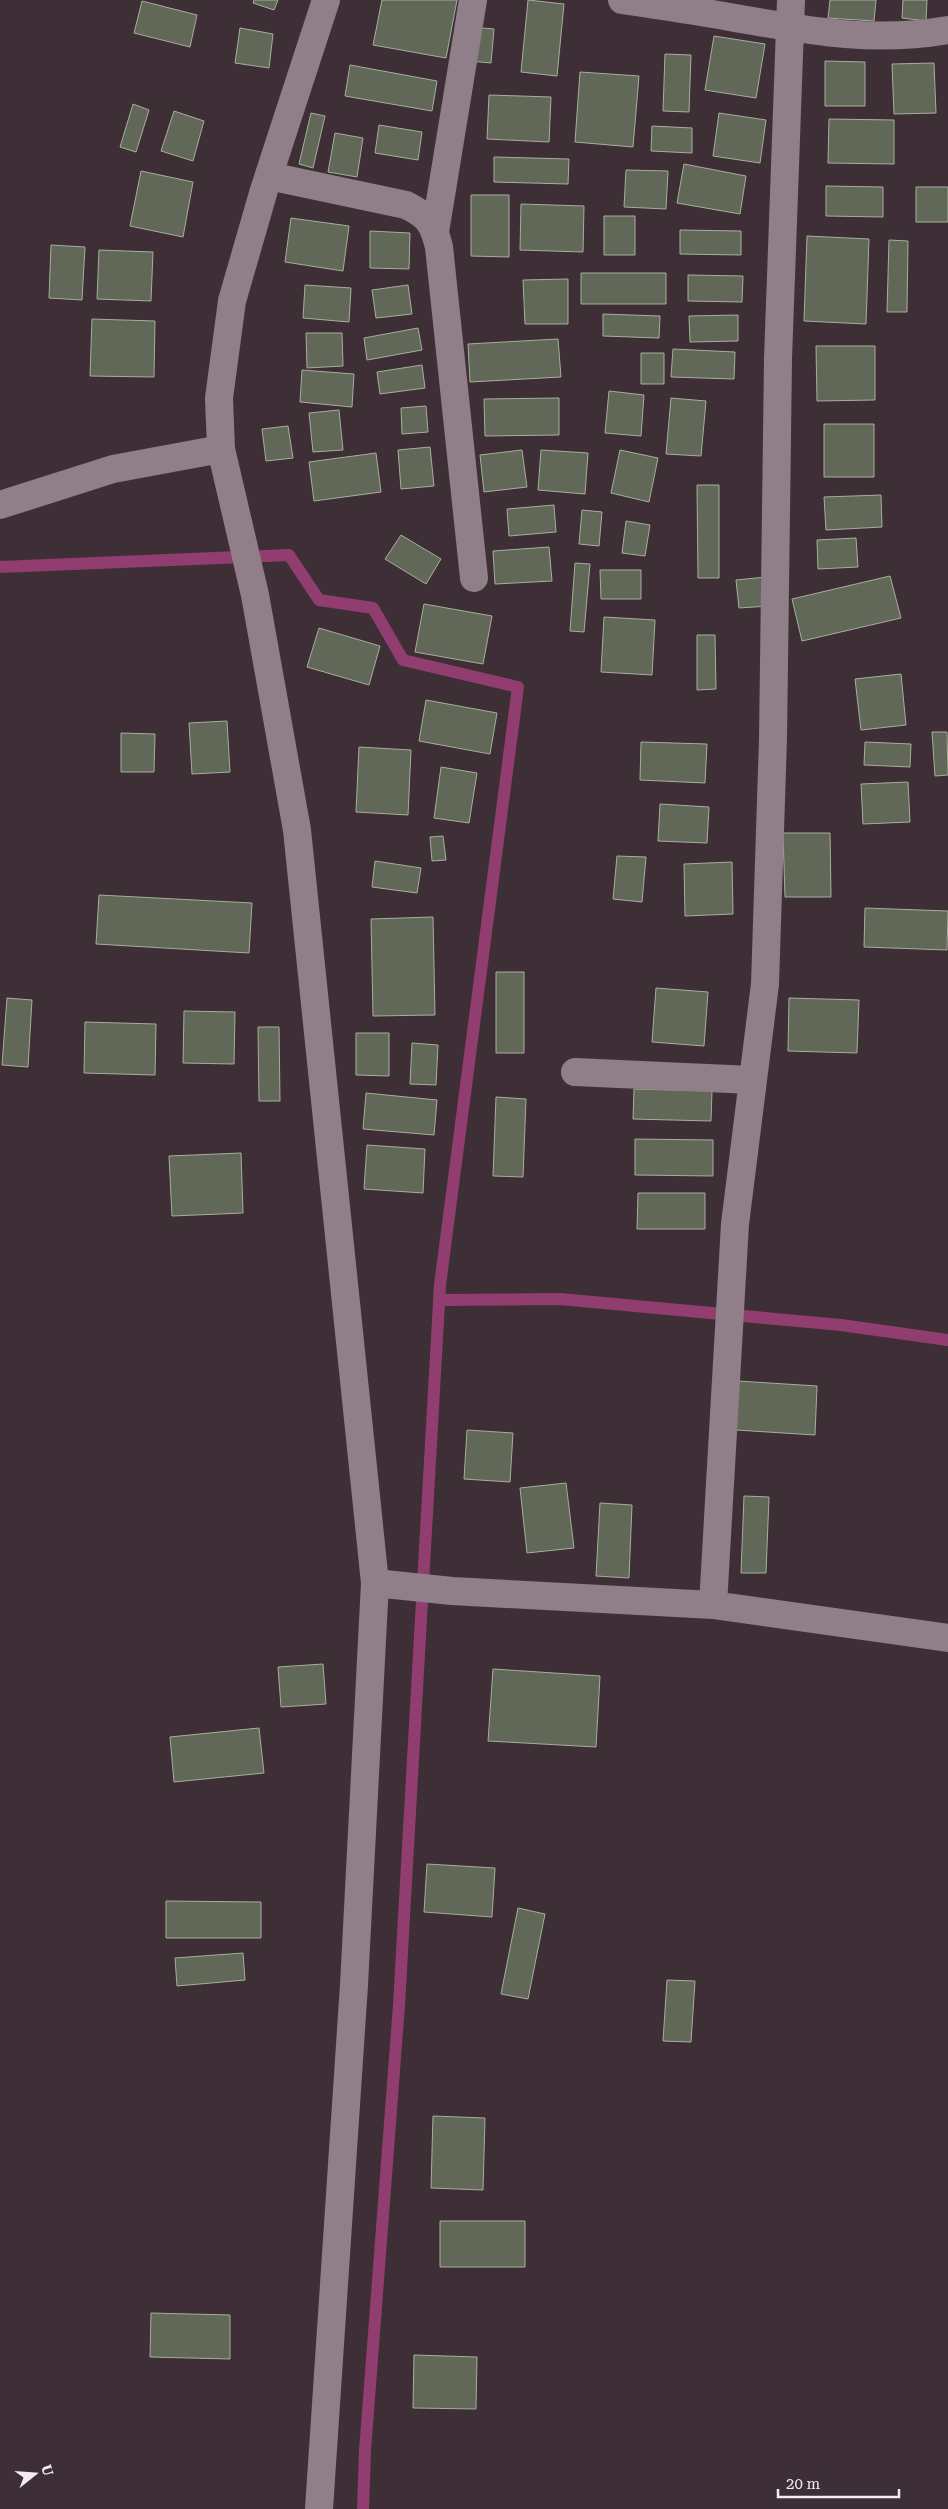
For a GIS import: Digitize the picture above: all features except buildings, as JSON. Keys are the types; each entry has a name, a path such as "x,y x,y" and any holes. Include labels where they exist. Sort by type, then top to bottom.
{"street":[{"path":"319,2509 354,1985 375,1583 297,830 255,595 221,450 219,398 232,300 269,176 326,0"},
{"path":"436,232 472,0"},
{"path":"622,0 789,28 866,37 913,36 948,30"},
{"path":"713,1605 735,1224 764,984 774,739 778,359 791,0"},
{"path":"269,176 406,205 426,215 436,232 459,424 474,578"},
{"path":"0,505 113,468 221,450"},
{"path":"576,1072 752,1080"},
{"path":"375,1583 452,1591 713,1605 948,1638"}],"waterway":[{"path":"0,567 289,555 319,600 373,608 403,660 518,687 440,1285 399,2005 365,2451 363,2509"},
{"path":"439,1300 560,1299 841,1325 948,1340"}]}
